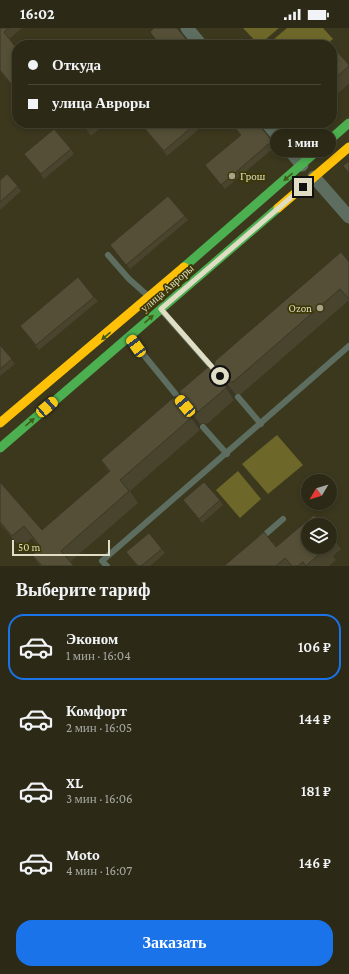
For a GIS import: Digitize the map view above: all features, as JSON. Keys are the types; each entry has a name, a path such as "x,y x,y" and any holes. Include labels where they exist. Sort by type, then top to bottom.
{"main road":[{"name":"улица Авроры","path":"0,423 150,298 349,124"},
{"name":"улица Авроры","path":"0,448 349,147"}],"street":[{"path":"187,28 197,40"},
{"path":"271,128 302,165"},
{"path":"314,177 349,217"}],"lane":[{"path":"108,255 129,279 150,298"},
{"path":"161,309 220,376"},
{"path":"129,337 185,406"},
{"path":"107,566 102,561 227,454 349,346"},
{"path":"238,397 261,424"},
{"path":"203,427 227,454"},
{"path":"253,545 283,519"}],"shaded area":[{"path":"243,28 279,28 265,40 254,40"},
{"path":"287,28 323,28 333,39 332,40 273,40"},
{"path":"277,435 303,465 268,494 242,464"},
{"path":"238,471 261,499 240,518 216,490"}],"building":[{"path":"0,28 9,28 4,32 12,42 12,83 0,70"},
{"path":"154,28 177,28 187,40 156,40 150,32"},
{"path":"337,51 349,65 337,77"},
{"path":"144,128 191,128 164,151"},
{"path":"235,128 262,128 272,141 221,185 205,165 241,135"},
{"path":"54,129 71,149 41,174 24,154"},
{"path":"349,161 349,173 343,166"},
{"path":"7,174 18,186 0,202 0,180"},
{"path":"168,196 185,216 126,265 110,245"},
{"path":"341,252 349,262 349,299 340,289 233,382 226,382 226,388 198,412 194,410 191,412 191,418 120,480 129,491 61,551 74,566 42,566 32,555 41,547 24,526 12,536 0,522 0,482 42,530 110,471 101,460 174,397 180,397 180,391 208,367 214,368 215,361"},
{"path":"78,277 94,297 36,345 20,326"},
{"path":"0,345 12,359 0,369"},
{"path":"204,482 220,500 199,519 183,500"},
{"path":"301,526 301,554 319,554 306,566 303,562 298,566 292,566 285,558 276,566 224,566 264,532 276,547"},
{"path":"149,533 162,549 141,566 138,566 126,552"}],"traffic: fast":[{"path":"184,267 349,123"},
{"path":"0,448 278,208"}],"traffic: slow":[{"path":"278,208 349,147"},
{"path":"0,423 184,267"}],"place":[{"name":"Грош","path":"232,176"},
{"name":"Ozon","path":"320,308"}],"route":[{"path":"220,376 161,309 303,187"}]}
